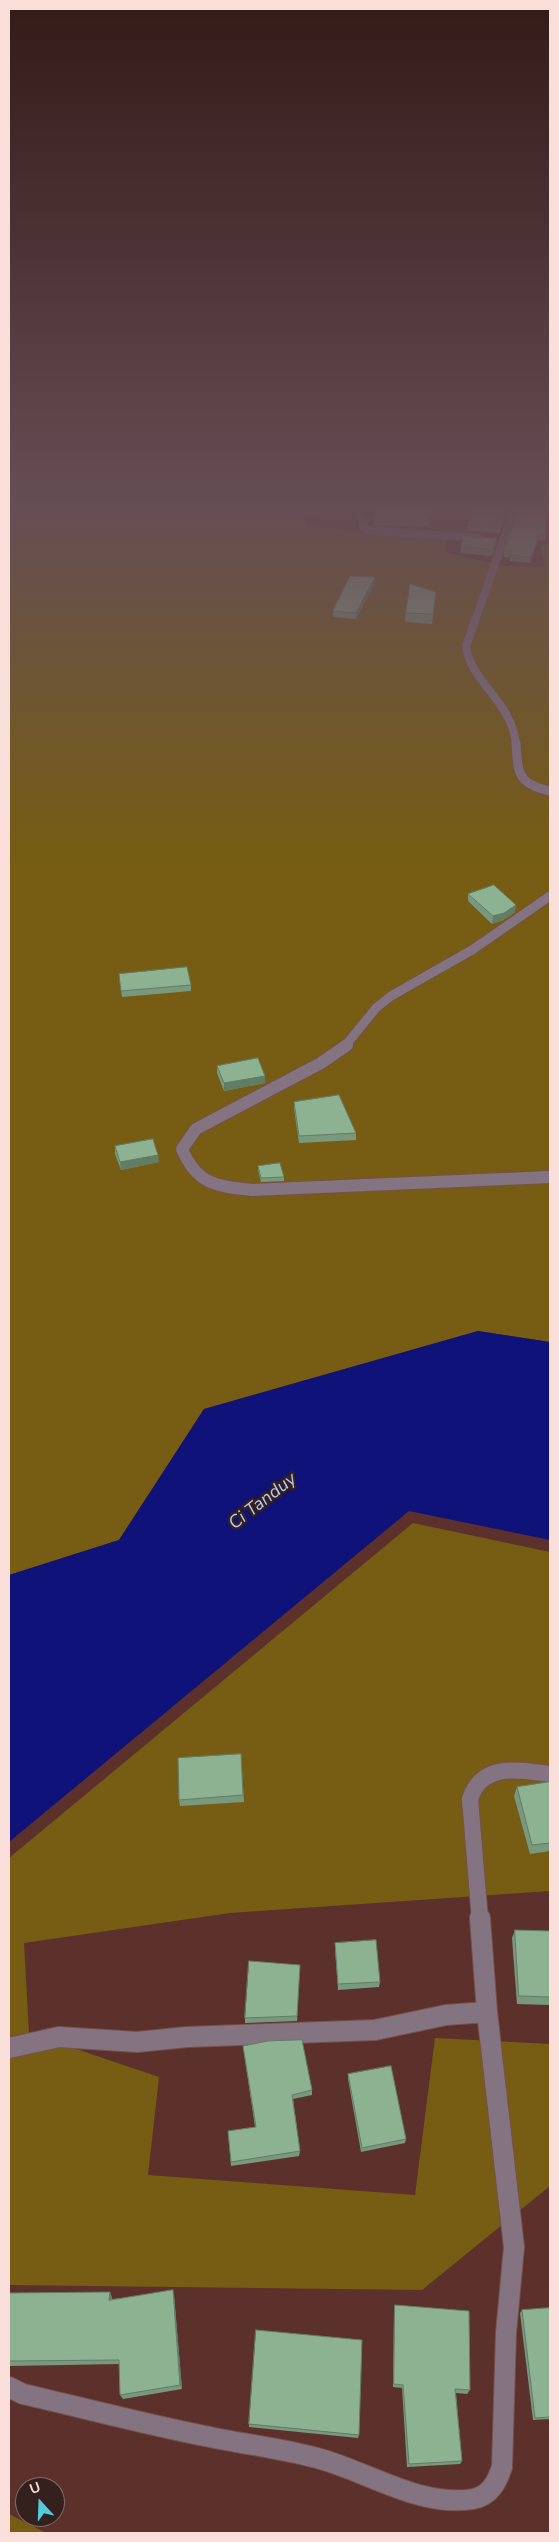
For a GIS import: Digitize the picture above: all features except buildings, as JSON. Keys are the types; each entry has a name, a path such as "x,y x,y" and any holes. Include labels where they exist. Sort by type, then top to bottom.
{"street":[{"path":"473,625 466,646 466,654 512,722 518,742 518,762 521,778 530,785 550,791"},
{"path":"550,896 472,950 391,996 376,1008 348,1044 321,1063 196,1129 182,1149 186,1162 194,1174 206,1182 252,1190 550,1176"},
{"path":"9,2387 23,2394 158,2426 331,2462 410,2490 442,2499 472,2499 485,2496 496,2484 502,2467 506,2334 514,2247 487,2012 470,1799 471,1790 475,1783 486,1776 504,1770 550,1774"},
{"path":"9,2048 59,2037 137,2042 187,2037 374,2030 446,2015 487,2012"}],"shaded area":[{"path":"9,625 550,625 550,1342 478,1331 204,1409 119,1540 9,1575"},
{"path":"413,1523 550,1552 550,1891 230,1913 24,1943 29,2033 159,2077 148,2175 415,2195 435,2038 550,2044 550,2186 422,2290 9,2285 9,1858"},
{"path":"9,2514 15,2517 15,2527 34,2527 46,2533 9,2533"}],"water":[{"name":"Ci Tanduy","path":"478,1331 550,1342 550,1540 409,1511 9,1842 9,1575 119,1540 204,1409"}]}
